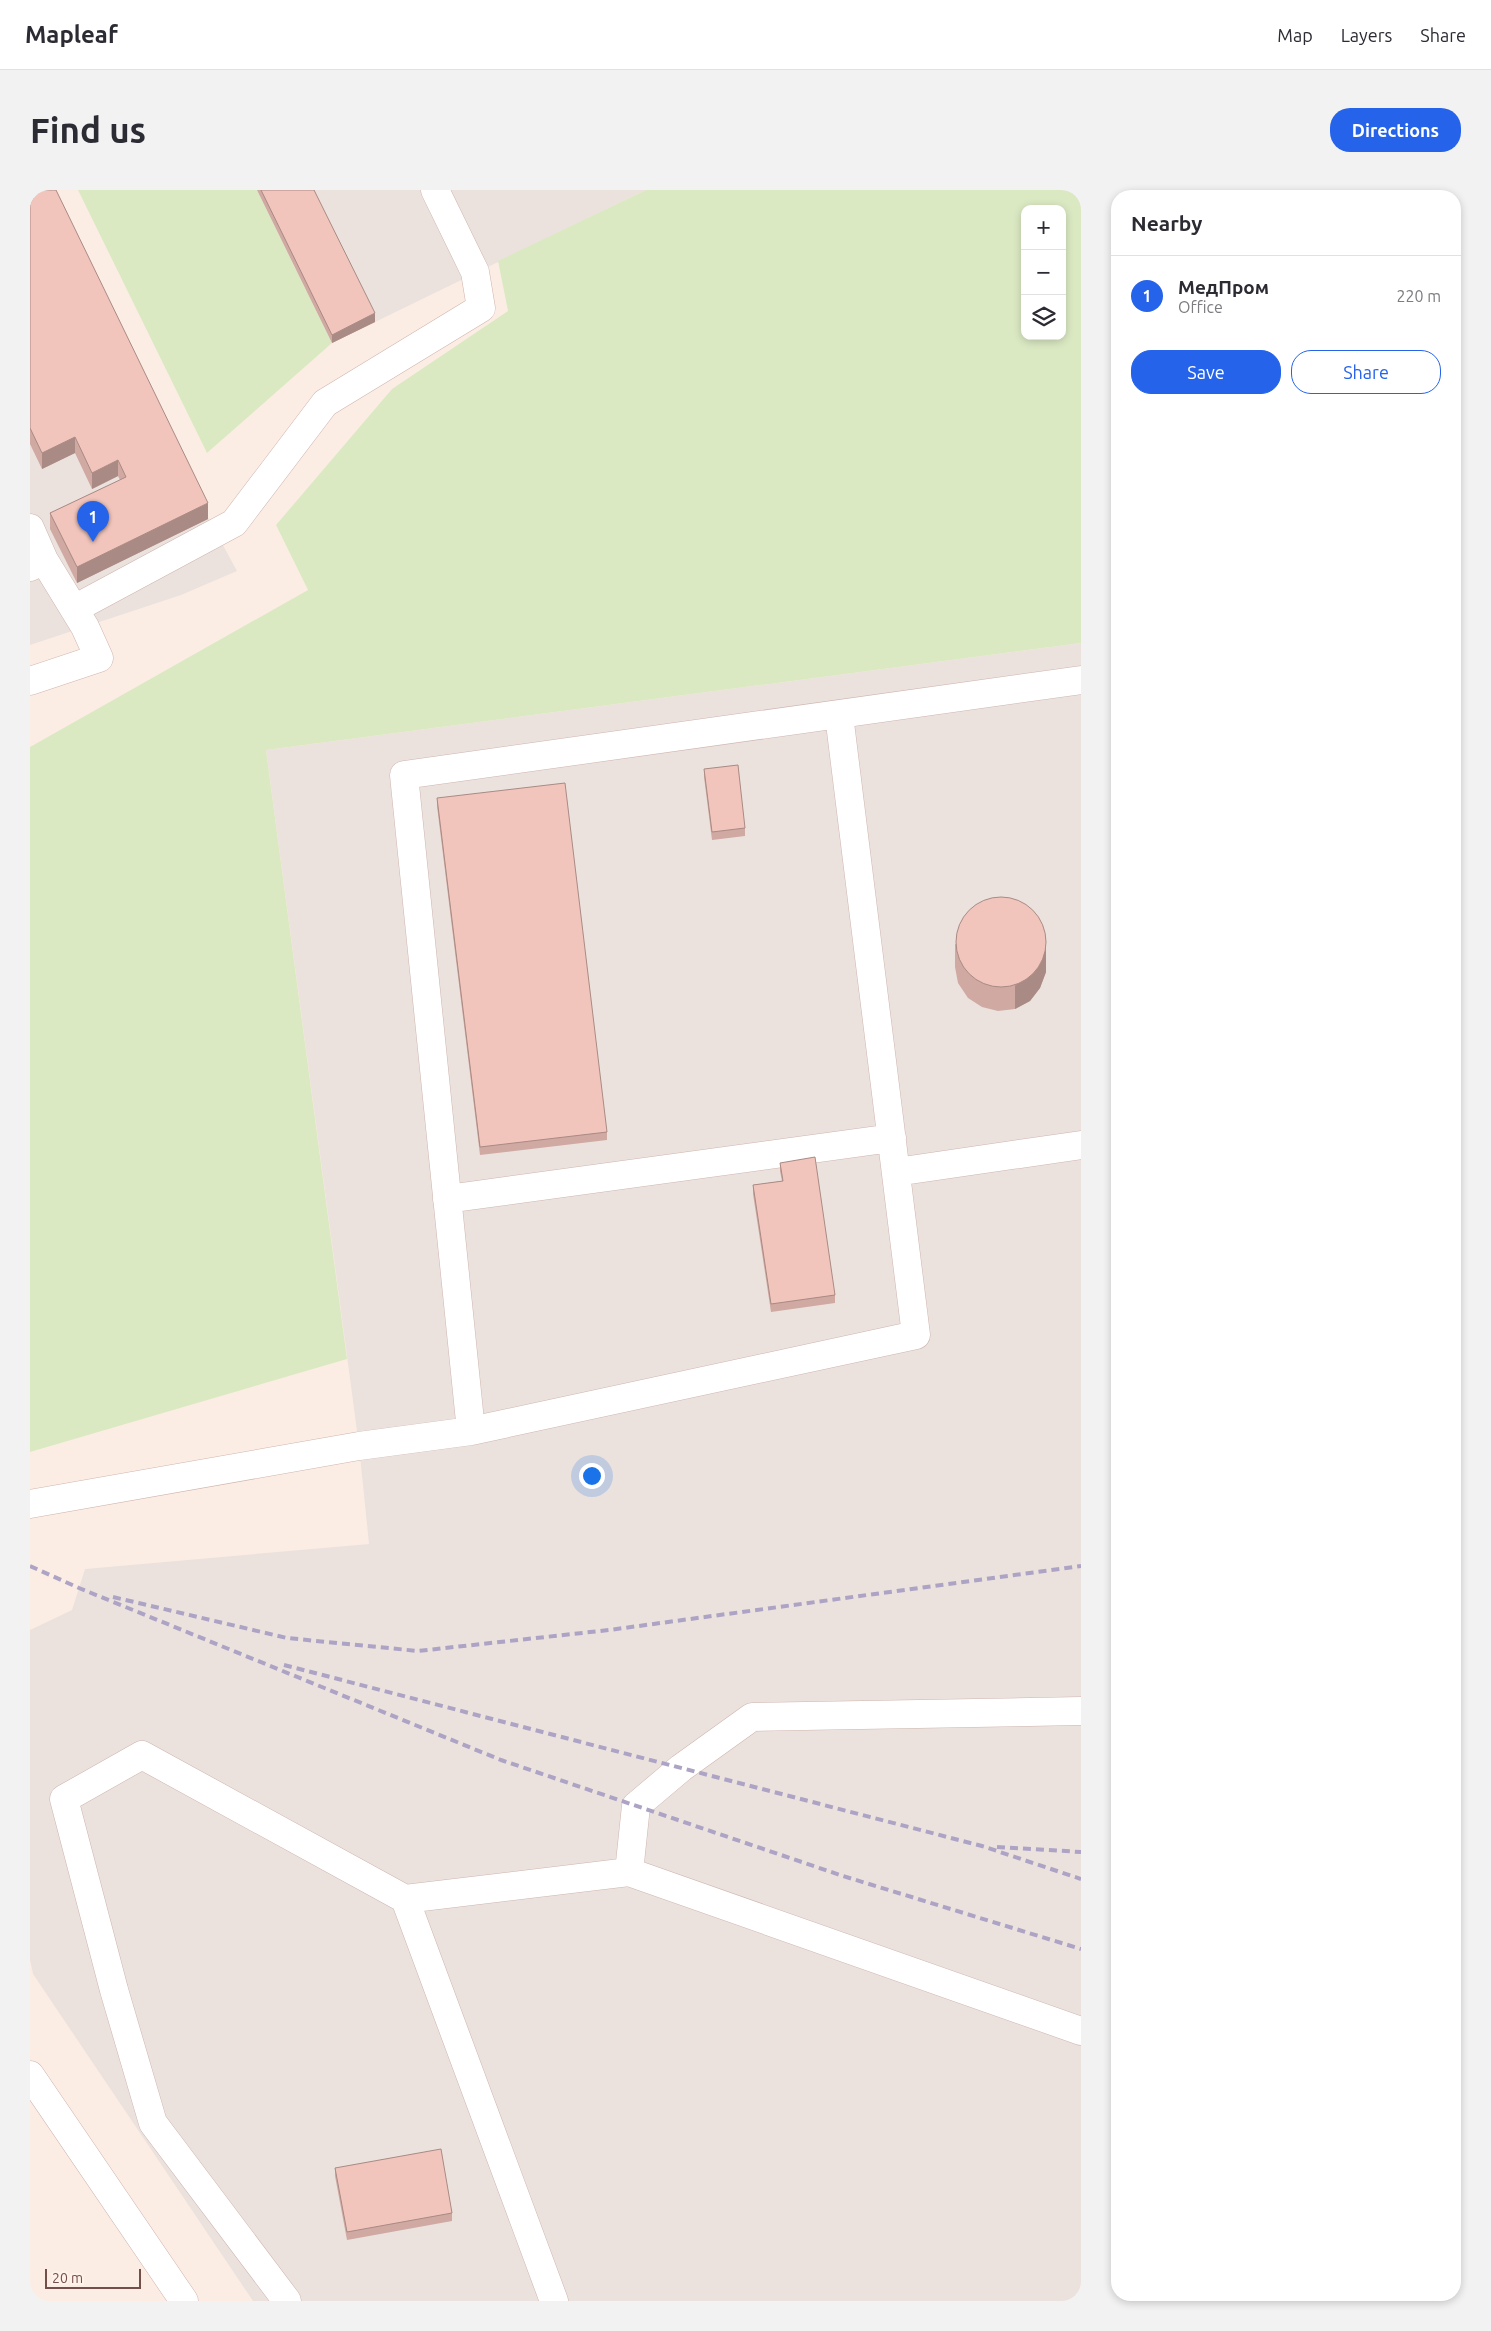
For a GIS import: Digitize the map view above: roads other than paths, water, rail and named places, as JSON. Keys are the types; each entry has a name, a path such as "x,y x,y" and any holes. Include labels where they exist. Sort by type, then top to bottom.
{"street":[{"path":"74,609 234,523 325,403 481,308 475,272 435,190"},
{"path":"30,528 37,563 74,609 85,627 98,658 30,681"},
{"path":"471,1432 404,775 1081,680"},
{"path":"30,1504 359,1446 471,1432 916,1334 839,715"},
{"path":"447,1199 892,1138"},
{"path":"896,1172 1081,1145"},
{"path":"629,1872 636,1806 681,1768 752,1717 1081,1711"},
{"path":"287,2301 153,2123 114,1990 64,1799 142,1755 405,1899 629,1872 1081,2031"},
{"path":"405,1899 554,2301"},
{"path":"30,2075 184,2301"}],"railway":[{"path":"30,1566 79,1588 501,1760 843,1876 1081,1949"},
{"path":"113,1597 287,1638 418,1651 609,1630 1081,1566"},
{"path":"284,1665 982,1846 1081,1879"},
{"path":"997,1847 1081,1852"}],"place":[{"name":"МедПром","path":"93,542"}]}
